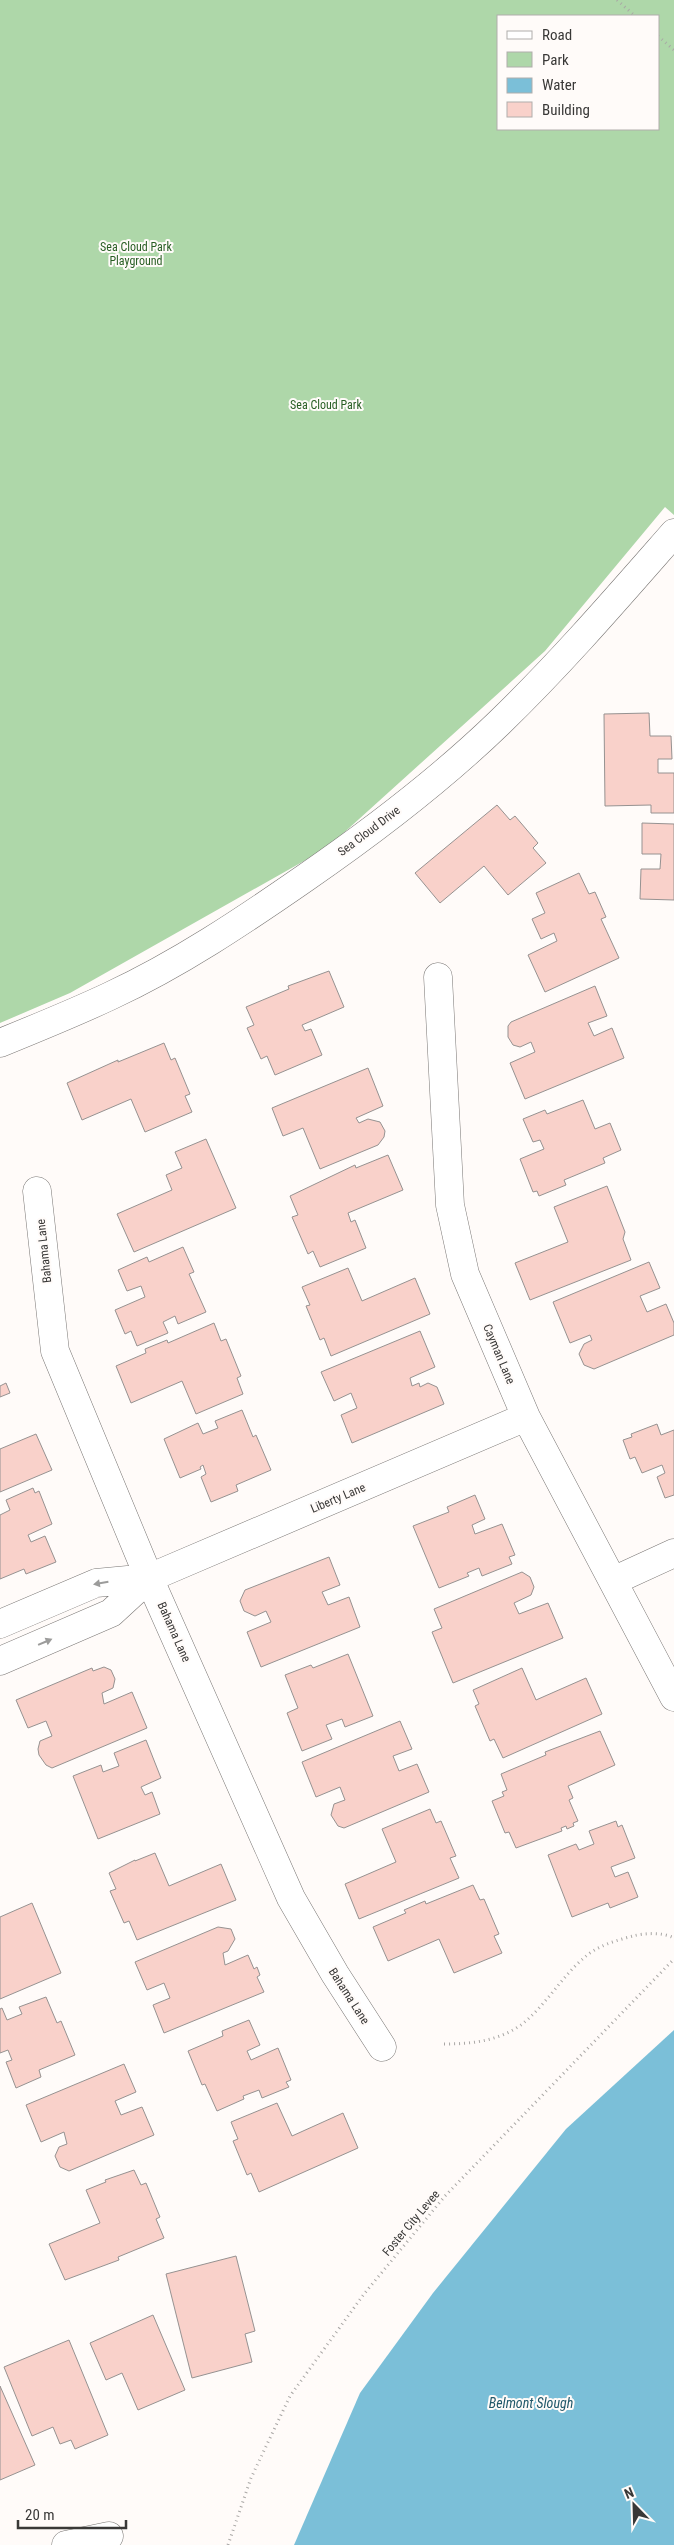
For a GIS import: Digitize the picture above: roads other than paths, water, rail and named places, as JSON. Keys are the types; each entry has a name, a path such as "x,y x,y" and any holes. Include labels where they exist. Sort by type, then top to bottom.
{"street":[{"name":"Sea Cloud Drive","path":"0,1044 112,996 200,947 273,900 356,842 439,776 498,724 564,658 674,534"},
{"name":"Cayman Lane","path":"438,978 450,1205 465,1274 526,1418 674,1697"},
{"name":"Bahama Lane","path":"37,1191 55,1351 149,1578 291,1898 335,1974 382,2047"},
{"name":"Liberty Lane","path":"0,1624 96,1583 149,1578 526,1418"},
{"path":"613,1581 674,1553"},
{"name":"Liberty Lane","path":"0,1661 111,1613 149,1578"},
{"path":"66,2545 109,2536"}],"water":[{"name":"Belmont Slough","path":"674,2030 674,2545 294,2545 360,2393 433,2293 566,2129"}],"park label":[{"name":"Sea Cloud Park Playground","path":"136,254"},
{"name":"Sea Cloud Park","path":"326,405"}]}
